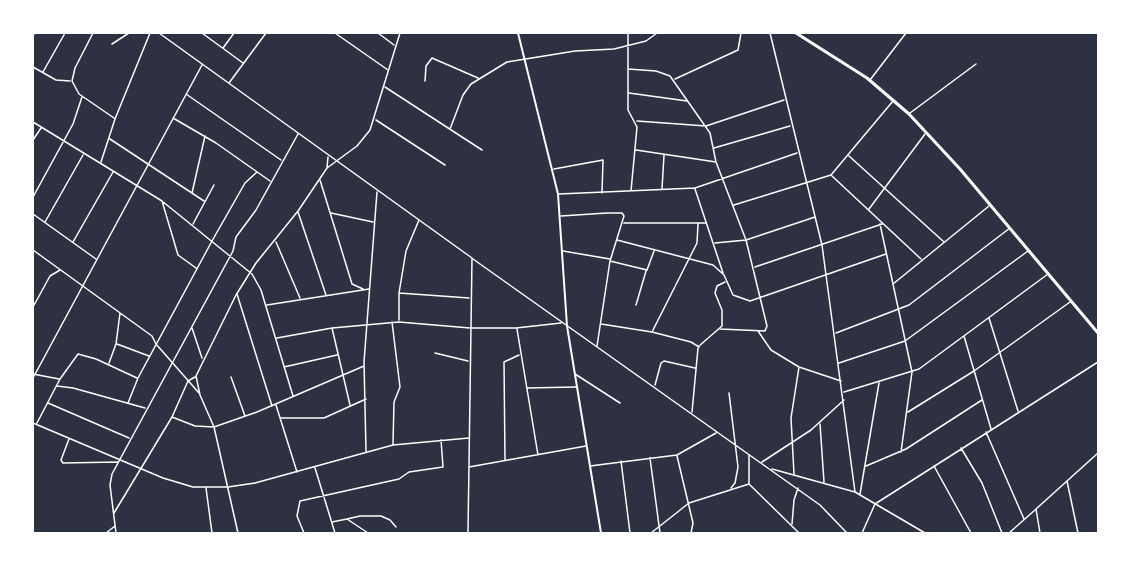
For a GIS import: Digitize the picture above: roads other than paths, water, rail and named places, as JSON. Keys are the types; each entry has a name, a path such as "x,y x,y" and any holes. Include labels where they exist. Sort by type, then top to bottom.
{"main road":[{"path":"796,33 870,80 909,114 1029,250 1098,333"}],"street":[{"path":"43,72 64,33"},
{"path":"93,33 75,68 72,81 82,97 115,118"},
{"path":"112,44 129,33"},
{"path":"100,163 115,118 150,33"},
{"path":"159,33 337,163 798,488 830,512 847,533"},
{"path":"202,33 244,64"},
{"path":"223,49 234,33"},
{"path":"229,84 267,33"},
{"path":"335,33 340,34 389,70"},
{"path":"378,33 394,45"},
{"path":"238,533 214,427 200,395 196,376 202,358 250,272 298,211 327,168 337,163 357,146 375,120 394,45 400,33"},
{"path":"518,33 554,169 561,216 567,326 601,533"},
{"path":"628,33 629,114 636,121 706,126 784,99"},
{"path":"450,129 464,96 479,78 507,62 628,46 649,39 657,33"},
{"path":"674,80 738,50 741,33"},
{"path":"770,33 784,99 822,245 842,381 855,492"},
{"path":"870,80 906,33"},
{"path":"425,81 426,66 432,58 479,78"},
{"path":"60,379 34,376 202,64"},
{"path":"909,114 976,64"},
{"path":"33,67 56,80 72,81"},
{"path":"628,69 656,71 674,80 706,126 716,162 734,205 754,268 768,328 720,329"},
{"path":"384,87 482,150"},
{"path":"628,93 687,101"},
{"path":"185,94 282,161"},
{"path":"33,197 65,141 82,97"},
{"path":"734,205 831,176 894,100"},
{"path":"173,118 205,136 271,181"},
{"path":"375,120 445,165"},
{"path":"631,192 636,121"},
{"path":"33,122 162,201 250,272 258,283 266,305 293,396"},
{"path":"713,148 791,126"},
{"path":"33,140 42,127"},
{"path":"868,210 927,132"},
{"path":"116,533 110,478 234,249 236,237 256,210 298,134"},
{"path":"192,194 205,136"},
{"path":"109,138 147,166 204,201"},
{"path":"635,149 716,162"},
{"path":"45,222 84,153"},
{"path":"558,194 695,188 798,153"},
{"path":"662,190 664,154"},
{"path":"849,155 944,242"},
{"path":"327,168 328,156"},
{"path":"554,169 603,160 602,193"},
{"path":"73,242 113,172"},
{"path":"128,403 138,378 212,241 245,183 257,172"},
{"path":"831,176 921,259"},
{"path":"319,179 352,284 350,291"},
{"path":"193,225 214,185"},
{"path":"695,188 724,275 734,295 740,298 750,300 762,297 864,259 886,254"},
{"path":"366,452 364,366 377,191"},
{"path":"162,201 178,255 197,268"},
{"path":"892,285 921,259 990,205"},
{"path":"298,211 326,295"},
{"path":"330,212 374,222"},
{"path":"33,214 97,259"},
{"path":"561,216 623,214 623,223 611,260 596,347"},
{"path":"715,243 746,240 816,217"},
{"path":"399,321 399,293 406,251 419,220"},
{"path":"623,223 698,224 708,222"},
{"path":"652,332 698,237 698,224"},
{"path":"754,268 881,224"},
{"path":"881,224 912,372 901,452"},
{"path":"835,334 898,311 1010,228"},
{"path":"617,240 713,265 724,275"},
{"path":"275,241 300,299"},
{"path":"33,250 152,336 156,345 200,395"},
{"path":"636,305 655,250"},
{"path":"839,363 905,341 1029,250"},
{"path":"563,251 611,260 647,270"},
{"path":"468,533 472,258"},
{"path":"33,307 50,276 60,270"},
{"path":"843,393 912,372 1048,274"},
{"path":"692,413 699,347 720,329 723,316 715,289 727,281"},
{"path":"352,284 363,289"},
{"path":"266,305 370,289"},
{"path":"237,293 272,406"},
{"path":"399,293 470,298"},
{"path":"907,413 974,371 1071,302"},
{"path":"108,364 116,344 120,312"},
{"path":"989,317 1019,411"},
{"path":"275,339 333,328 399,321 470,328 516,328 562,322"},
{"path":"392,322 400,387 394,402 393,445"},
{"path":"601,324 652,332 699,347"},
{"path":"192,328 202,358"},
{"path":"333,328 351,406"},
{"path":"516,328 538,455"},
{"path":"757,330 767,347 799,367 842,381"},
{"path":"964,335 991,429"},
{"path":"116,344 150,357"},
{"path":"435,353 469,361"},
{"path":"37,424 60,379 78,354 108,364 138,378"},
{"path":"284,367 338,355"},
{"path":"505,461 504,362 520,355"},
{"path":"654,387 663,362 696,368"},
{"path":"862,533 875,504 1098,362"},
{"path":"172,417 195,426 214,427 276,405 364,366"},
{"path":"794,475 791,418 799,367"},
{"path":"574,374 620,403"},
{"path":"113,513 142,468 162,429 172,417 188,381 196,376"},
{"path":"231,377 245,417"},
{"path":"860,495 880,382"},
{"path":"56,386 73,388 146,408"},
{"path":"526,388 576,387"},
{"path":"729,393 737,475 730,488"},
{"path":"280,418 318,419 366,398"},
{"path":"762,463 794,443 844,400"},
{"path":"866,466 901,452 982,400"},
{"path":"48,403 130,438"},
{"path":"276,405 297,473"},
{"path":"820,422 824,483"},
{"path":"33,423 121,458 182,486 206,488 228,487 297,473 393,445 469,438"},
{"path":"589,466 621,460 677,456 717,432"},
{"path":"986,432 1024,519"},
{"path":"70,438 61,460 63,463 119,462"},
{"path":"304,533 297,516 298,504 303,499 324,497 399,479 410,471 445,466 441,440"},
{"path":"469,467 586,446"},
{"path":"961,448 982,483 1002,533"},
{"path":"1009,533 1098,453"},
{"path":"749,454 749,484 799,533"},
{"path":"677,456 693,523 691,533"},
{"path":"650,458 660,533"},
{"path":"621,460 630,533"},
{"path":"934,466 971,533"},
{"path":"314,467 335,533"},
{"path":"769,468 855,492 925,533"},
{"path":"1066,482 1078,533"},
{"path":"651,533 689,503 730,488 749,484"},
{"path":"206,488 212,533"},
{"path":"792,525 794,500 798,488"},
{"path":"1036,509 1040,533"},
{"path":"332,522 363,515 381,516 390,520 396,527"},
{"path":"347,519 368,533"},
{"path":"106,533 115,526"}]}
